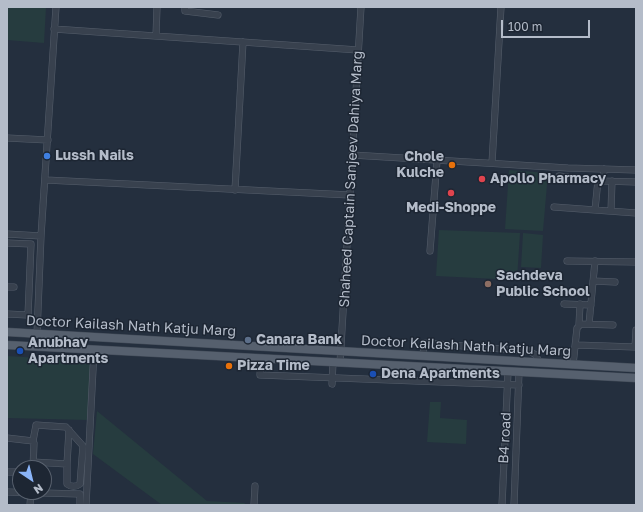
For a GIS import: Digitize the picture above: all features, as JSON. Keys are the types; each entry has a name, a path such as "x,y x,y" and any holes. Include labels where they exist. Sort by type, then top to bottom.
{"main road":[{"name":"Doctor Kailash Nath Katju Marg","path":"7,332 636,368"},
{"name":"Doctor Kailash Nath Katju Marg","path":"7,345 636,378"}],"street":[{"path":"37,334 41,236 46,180 56,7"},
{"path":"156,36 157,7"},
{"path":"185,7 185,11 218,15"},
{"name":"Shaheed Captain Sanjeev Dahiya Marg","path":"332,381 341,352 361,7"},
{"path":"492,164 501,7"},
{"path":"54,29 358,50"},
{"path":"235,190 243,42"},
{"path":"7,138 48,140"},
{"path":"352,155 492,164 636,170"},
{"path":"430,250 437,161"},
{"path":"595,210 604,169"},
{"path":"559,176 601,181 636,182"},
{"path":"46,180 350,195"},
{"path":"611,212 612,181"},
{"path":"554,207 636,213"},
{"path":"7,234 41,236"},
{"path":"7,243 31,244 28,315 7,314"},
{"path":"567,261 636,262"},
{"path":"589,324 595,261"},
{"path":"593,281 615,282"},
{"path":"7,286 14,287"},
{"path":"564,304 591,305"},
{"path":"573,365 577,328 579,325 580,304"},
{"path":"579,325 613,325"},
{"path":"576,345 635,347 636,330"},
{"path":"423,356 424,343 529,351 536,356 539,363"},
{"path":"86,505 94,350"},
{"path":"261,358 260,375 332,381 519,385"},
{"name":"B4 road","path":"502,505 508,372"},
{"name":"B4 road","path":"514,505 519,372"},
{"path":"33,460 33,440 36,425 66,427 69,430 83,446 80,484 73,487 67,484 66,464 69,430"},
{"path":"7,438 33,440"},
{"path":"52,464 66,464"},
{"path":"254,505 255,486"},
{"path":"52,493 80,494 80,505"}],"green space":[{"path":"7,7 46,7 44,43 7,40"},
{"path":"509,170 548,173 543,231 505,229"},
{"path":"439,230 520,233 517,280 436,276"},
{"path":"523,233 543,235 541,268 521,267"},
{"path":"7,356 91,361 88,420 7,418"},
{"path":"430,402 441,402 440,418 467,420 466,444 427,442"},
{"path":"97,411 207,501 245,503 244,505 162,505 93,454"}],"place":[{"name":"Lussh Nails","path":"47,156"},
{"name":"Chole Kulche","path":"452,165"},
{"name":"Apollo Pharmacy","path":"482,179"},
{"name":"Medi-Shoppe","path":"451,193"},
{"name":"Sachdeva Public School","path":"488,284"},
{"name":"Canara Bank","path":"248,340"},
{"name":"Anubhav Apartments","path":"20,351"},
{"name":"Pizza Time","path":"229,366"},
{"name":"Dena Apartments","path":"373,374"}]}
